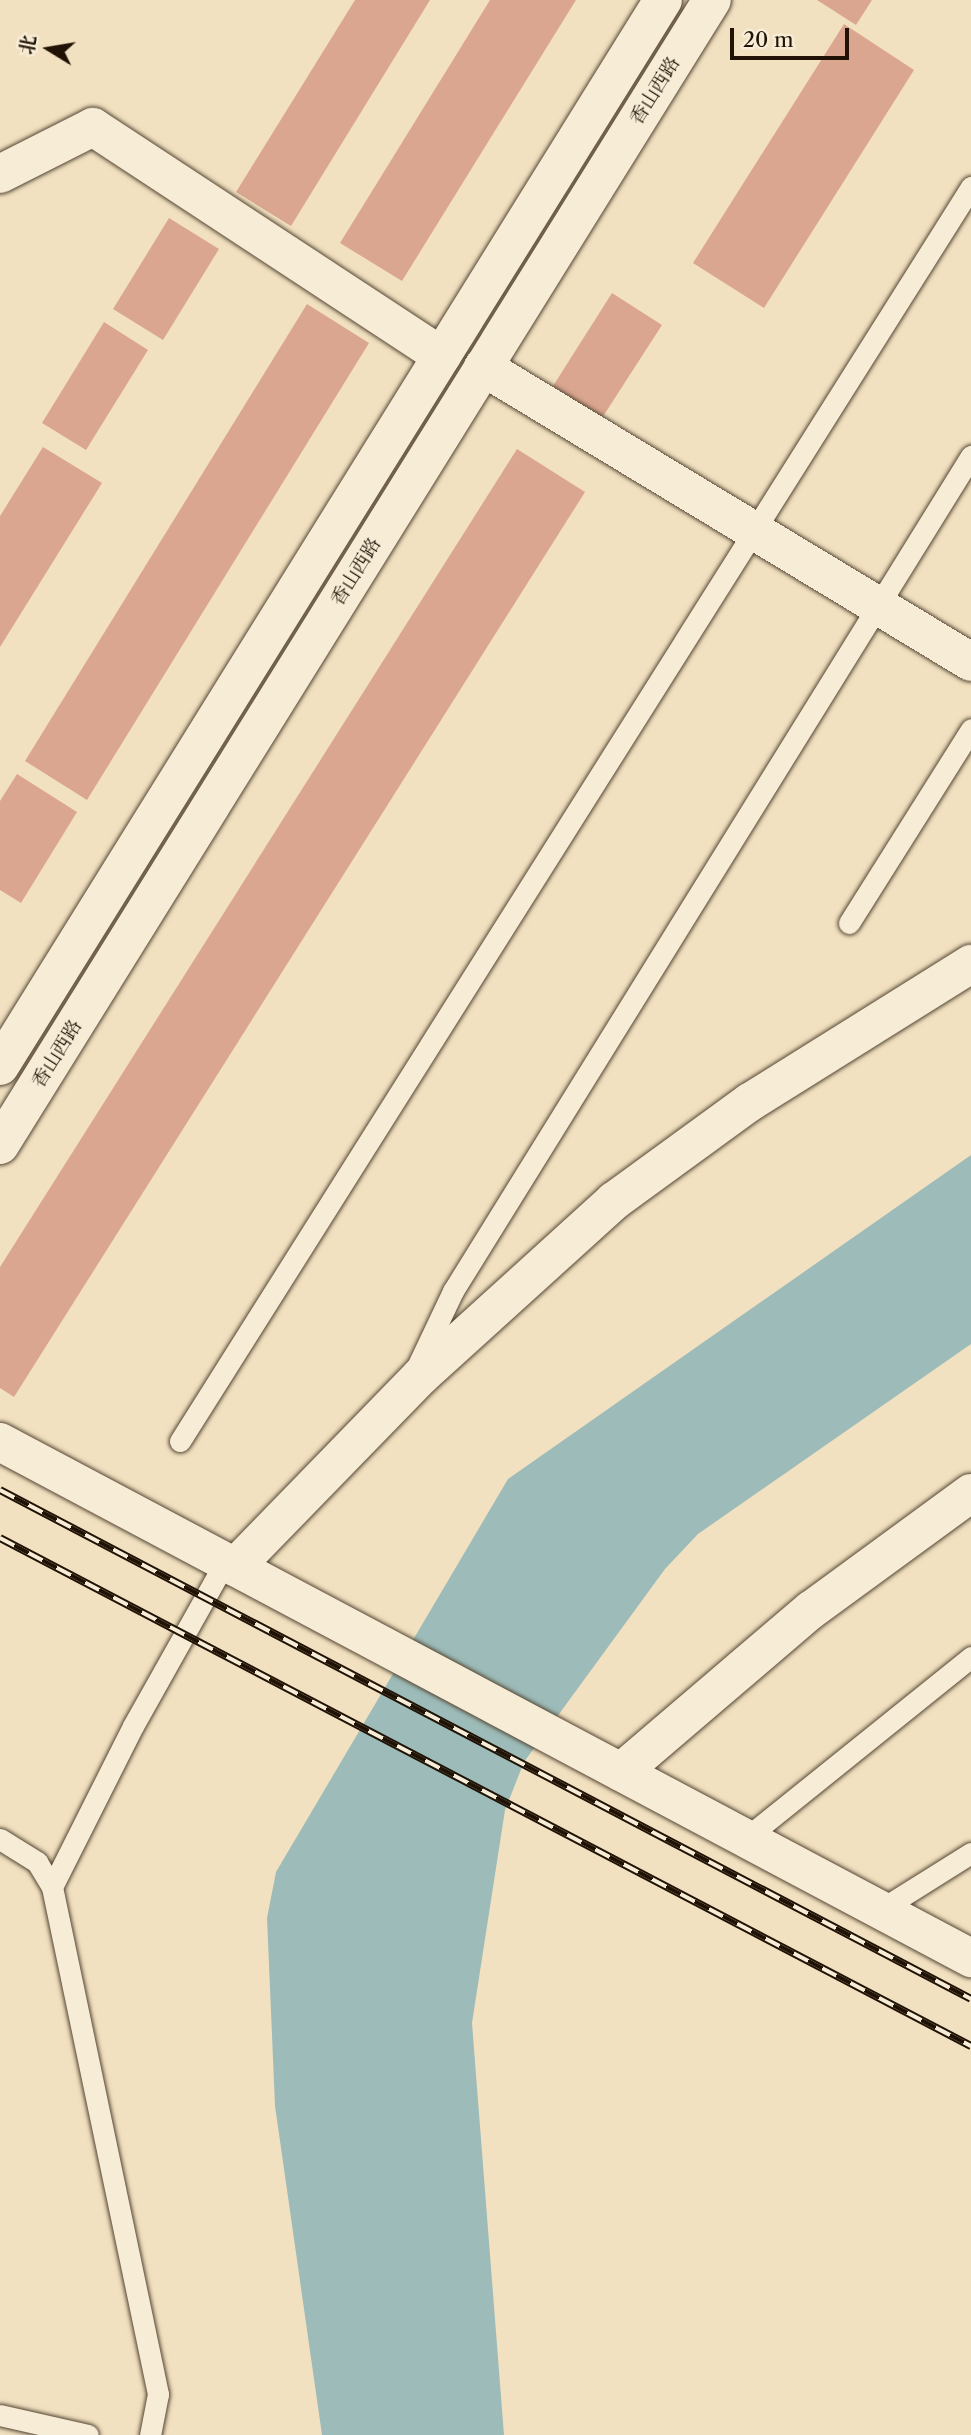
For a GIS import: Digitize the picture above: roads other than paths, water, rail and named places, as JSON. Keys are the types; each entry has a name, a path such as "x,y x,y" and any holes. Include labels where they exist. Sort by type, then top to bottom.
{"street":[{"path":"0,1066 663,0"},
{"name":"香山西路","path":"0,1145 712,0"},
{"path":"0,174 93,127 441,356"},
{"path":"483,367 971,662"},
{"path":"230,1564 404,1392 564,1243 681,1150 971,964"},
{"path":"0,1442 971,1958"},
{"path":"609,1766 811,1610 971,1493"}],"lane":[{"path":"180,1441 971,187"},
{"path":"404,1392 453,1291 971,456"},
{"path":"849,923 971,729"},
{"path":"52,1887 133,1726 230,1564"},
{"path":"746,1838 971,1657"},
{"path":"0,1839 37,1863 52,1887 158,2394 149,2435"},
{"path":"880,1910 971,1853"},
{"path":"0,2416 88,2435"}],"water":[{"path":"971,1155 971,1344 698,1534 665,1569 524,1762 505,1810 472,2023 504,2435 322,2435 275,2106 267,1918 276,1872 508,1479"}],"railway":[{"path":"0,1490 971,1999"},
{"path":"0,1538 971,2046"}]}
